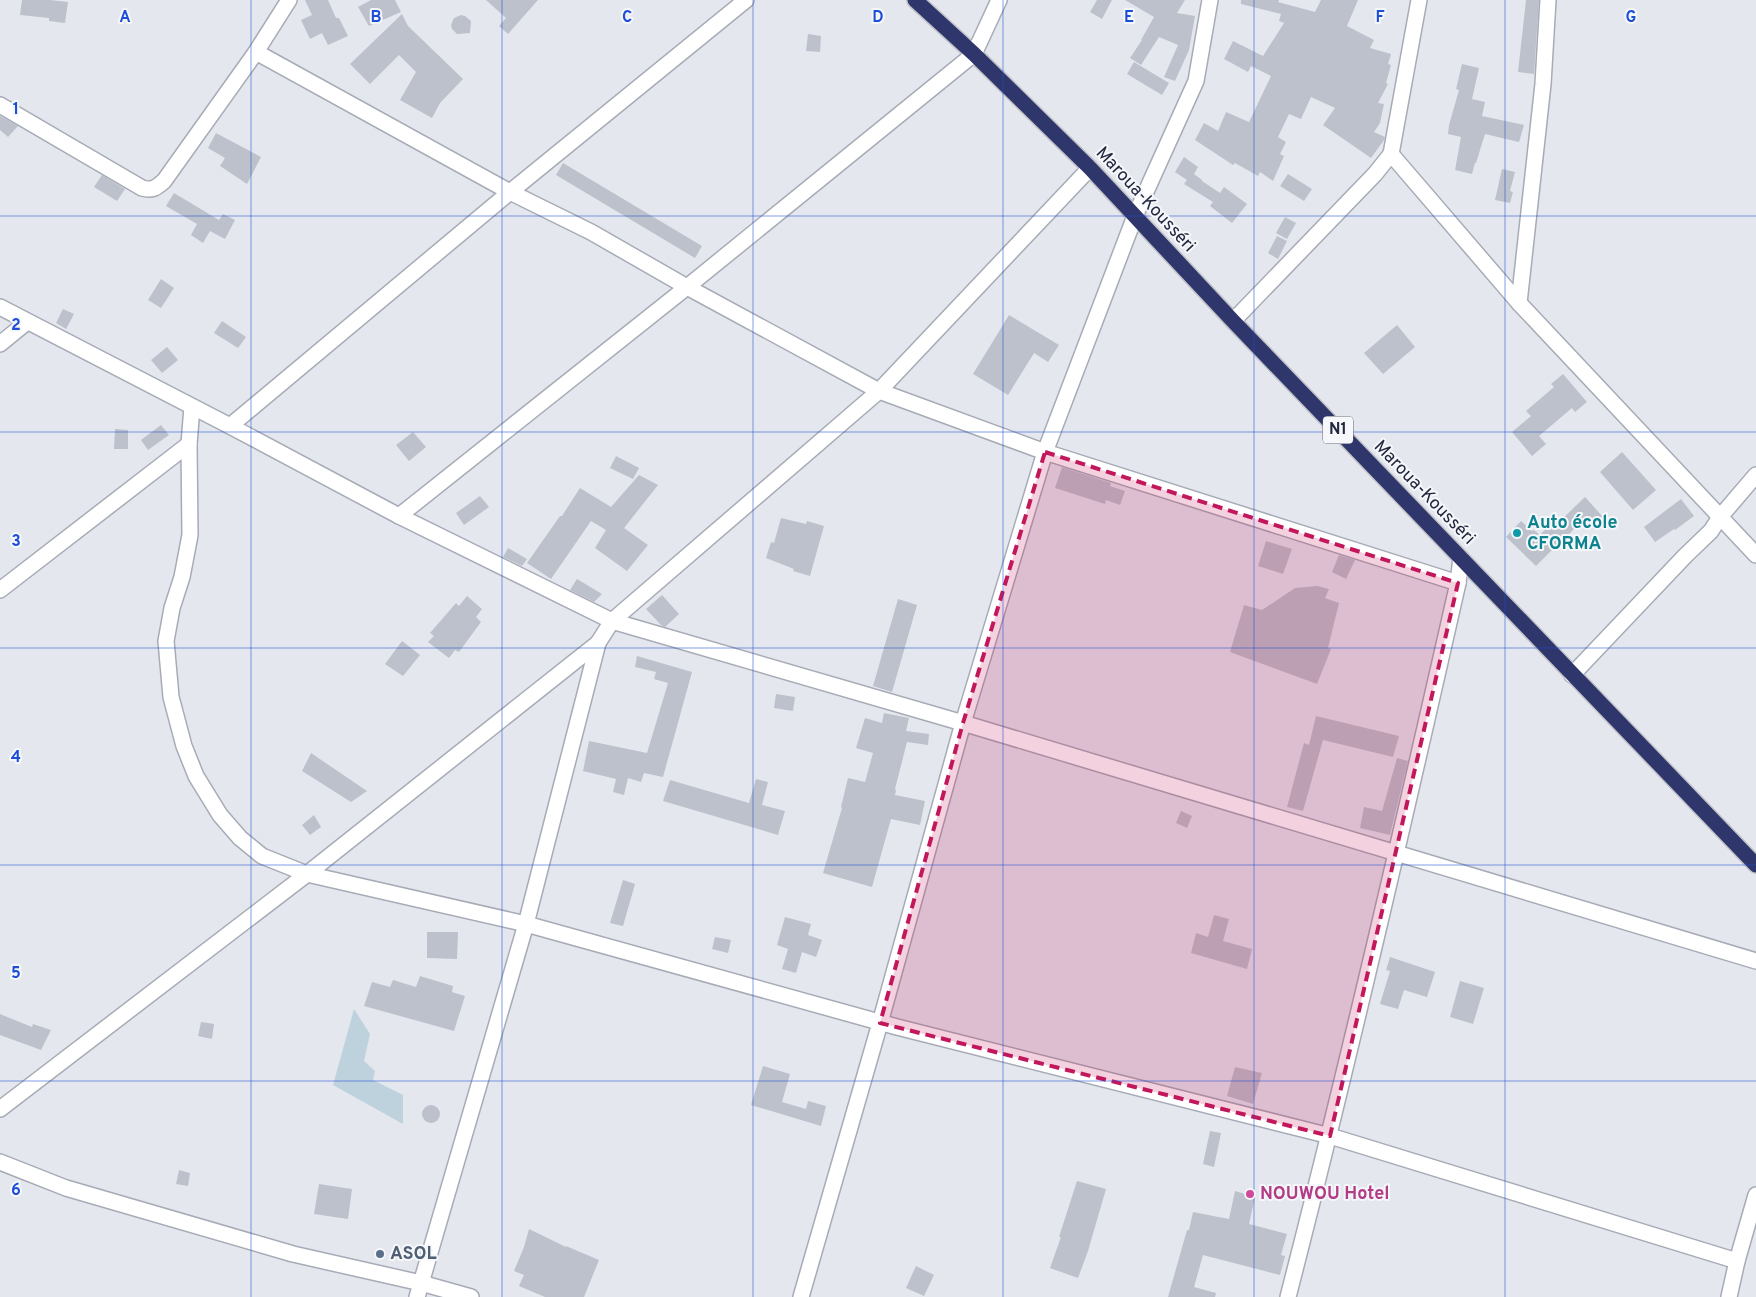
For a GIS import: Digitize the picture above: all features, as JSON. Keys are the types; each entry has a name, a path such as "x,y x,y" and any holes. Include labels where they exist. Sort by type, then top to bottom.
{"highway":[{"name":"Maroua-Kousséri","path":"915,0 974,54 1090,168 1233,321 1572,676 1756,865"}],"street":[{"path":"0,105 142,188 149,190 156,188 164,181 256,52 289,0"},
{"path":"230,426 510,192 746,0"},
{"path":"399,516 687,287 974,54 1000,0"},
{"path":"801,1297 880,1023 963,723 1045,452 1135,216 1196,81 1210,0"},
{"path":"1233,321 1375,174 1391,154 1418,0"},
{"path":"1519,303 1543,84 1548,0"},
{"path":"256,52 510,192 591,232 687,287 879,390 1045,452 1458,583"},
{"path":"1391,154 1519,303 1756,556"},
{"path":"0,1110 307,874 598,642 612,621 879,390 1090,168"},
{"path":"0,307 399,516 612,621 963,723 1756,961"},
{"path":"0,344 28,322"},
{"path":"192,407 189,444 190,535 166,641 171,697 184,746 196,776 215,807 240,838 262,856 307,874 526,924 880,1023 1330,1136 1737,1261"},
{"path":"0,590 189,444"},
{"path":"1572,676 1684,556 1711,531 1720,517 1756,475"},
{"path":"1288,1297 1330,1136 1458,583 1461,558"},
{"path":"419,1290 526,924 598,642"},
{"path":"0,1162 66,1188 293,1254 419,1290 471,1297"},
{"path":"1729,1297 1756,1194"}],"highlighted area":[{"path":"1045,452 1458,583 1330,1136 880,1023 963,723"}],"shaded area":[{"path":"354,1009 370,1034 364,1061 375,1071 373,1080 403,1095 403,1124 333,1085"}],"building":[{"path":"22,0 68,2 65,23 49,21 49,18 20,15"},
{"path":"305,0 328,0 336,18 339,18 348,36 328,45 322,33 310,39 301,20 312,15"},
{"path":"371,0 395,0 401,12 369,26 358,7"},
{"path":"486,0 538,0 508,34 499,26 506,18"},
{"path":"1097,0 1112,0 1102,19 1090,12"},
{"path":"1125,0 1185,0 1177,13 1195,16 1189,50 1175,81 1164,77 1178,45 1159,37 1141,65 1130,58 1154,17"},
{"path":"1241,0 1279,0 1278,2 1315,12 1321,0 1358,0 1347,26 1374,40 1370,48 1391,54 1388,64 1391,65 1386,83 1388,84 1378,103 1384,104 1380,123 1374,132 1385,137 1371,158 1323,125 1335,108 1311,97 1301,119 1289,114 1278,137 1286,142 1280,154 1284,156 1273,181 1260,172 1258,176 1235,163 1233,165 1195,140 1204,123 1218,131 1226,112 1249,122 1271,76 1251,66 1248,72 1224,59 1233,41 1263,56 1284,23 1279,21 1281,14 1241,4"},
{"path":"1526,0 1539,0 1534,74 1518,72"},
{"path":"402,14 408,26 463,79 440,103 432,118 400,100 416,72 399,55 370,84 350,64"},
{"path":"461,15 471,21 470,33 457,34 452,29 451,25 454,18"},
{"path":"808,34 821,36 820,52 806,51"},
{"path":"1134,62 1169,83 1162,95 1127,74"},
{"path":"1462,64 1479,68 1472,99 1485,102 1482,116 1524,125 1519,142 1485,134 1472,174 1455,170 1461,137 1448,134 1459,90 1456,89"},
{"path":"0,116 18,126 8,137 0,130"},
{"path":"216,133 261,157 247,184 220,166 225,158 208,148"},
{"path":"1184,157 1198,167 1194,174 1202,181 1220,193 1224,187 1247,204 1232,223 1210,206 1213,202 1184,184 1187,180 1175,172"},
{"path":"563,163 702,246 695,258 556,175"},
{"path":"1502,169 1515,172 1510,191 1513,192 1510,203 1495,200"},
{"path":"1288,174 1312,189 1304,201 1280,186"},
{"path":"102,175 125,189 117,201 94,187"},
{"path":"174,193 219,220 223,214 235,220 225,239 210,231 203,243 191,235 197,224 166,206"},
{"path":"1285,217 1296,223 1287,239 1276,233"},
{"path":"1277,236 1287,241 1278,259 1268,253"},
{"path":"161,279 174,288 161,308 148,300"},
{"path":"63,309 74,314 66,329 56,323"},
{"path":"1009,315 1059,345 1048,362 1034,353 1008,395 973,374"},
{"path":"222,321 246,337 238,348 214,333"},
{"path":"1397,325 1415,347 1383,374 1364,353"},
{"path":"167,347 178,360 162,373 151,360"},
{"path":"1563,374 1587,402 1575,412 1572,408 1539,436 1546,444 1532,456 1512,432 1531,416 1526,411 1554,387 1551,384"},
{"path":"161,425 169,435 148,450 141,440"},
{"path":"115,429 128,430 128,449 114,449"},
{"path":"413,432 426,447 409,461 396,445"},
{"path":"1622,452 1656,490 1633,510 1600,472"},
{"path":"616,456 639,468 633,479 610,468"},
{"path":"1062,467 1111,483 1110,486 1125,491 1120,505 1106,500 1105,504 1055,488"},
{"path":"639,475 658,485 624,528 648,545 627,571 595,548 606,530 591,521 551,579 527,563 580,488 611,507"},
{"path":"480,496 489,507 464,525 456,513"},
{"path":"1585,497 1603,517 1592,528 1583,519 1536,566 1506,537 1521,521 1532,531 1534,530 1540,535 1555,518 1559,522"},
{"path":"1681,499 1694,516 1655,542 1644,527"},
{"path":"781,518 806,524 807,521 824,526 810,576 793,571 794,569 766,558 771,542 774,543"},
{"path":"1266,541 1292,549 1283,574 1258,566"},
{"path":"508,548 527,559 522,566 503,557"},
{"path":"1339,555 1355,560 1346,579 1332,572"},
{"path":"577,579 602,594 594,602 570,590"},
{"path":"1317,586 1329,589 1325,598 1339,603 1328,648 1331,649 1317,684 1230,652 1244,605 1262,610 1295,588"},
{"path":"662,595 679,614 665,627 646,609"},
{"path":"467,596 482,609 476,617 481,622 459,652 455,650 449,658 428,642 434,636 430,633 456,603 459,606"},
{"path":"898,599 917,605 892,692 873,686"},
{"path":"402,641 420,655 403,676 385,664"},
{"path":"637,656 692,672 663,777 644,773 641,782 628,778 624,795 613,792 616,779 583,771 589,741 647,753 668,683 654,679 656,672 635,667"},
{"path":"776,694 795,697 793,711 774,708"},
{"path":"884,713 909,718 906,731 929,734 928,745 907,742 895,789 895,795 925,801 920,825 891,819 872,887 823,873 842,808 848,778 865,782 873,753 856,748 865,718 882,723"},
{"path":"1316,716 1399,736 1393,757 1323,740 1303,811 1287,807 1304,743 1309,745"},
{"path":"311,753 367,791 351,802 302,771"},
{"path":"1397,758 1408,761 1390,835 1360,828 1364,807 1382,811"},
{"path":"756,779 768,782 762,805 785,811 778,835 663,801 670,780 749,803"},
{"path":"1181,811 1192,816 1187,828 1176,823"},
{"path":"314,815 321,827 310,835 302,825"},
{"path":"623,880 635,884 623,926 610,923"},
{"path":"1214,915 1229,919 1223,941 1252,949 1247,969 1191,953 1196,933 1208,937"},
{"path":"785,917 811,924 808,935 822,940 816,957 802,952 796,973 782,969 788,949 777,945"},
{"path":"427,932 458,932 457,959 427,958"},
{"path":"715,937 731,940 728,953 712,949"},
{"path":"1390,957 1435,972 1427,997 1404,990 1398,1009 1380,1004 1390,971 1386,970"},
{"path":"420,976 453,986 452,992 465,996 454,1031 364,1006 372,982 390,987 393,980 416,987"},
{"path":"1460,981 1484,988 1473,1024 1450,1017"},
{"path":"0,1014 32,1027 33,1024 51,1030 41,1050 0,1035"},
{"path":"201,1022 214,1024 212,1039 198,1036"},
{"path":"763,1066 790,1074 782,1102 806,1109 808,1101 826,1106 821,1126 751,1105"},
{"path":"1235,1067 1262,1073 1253,1104 1227,1096"},
{"path":"431,1105 437,1108 440,1114 437,1120 431,1123 425,1120 422,1114 425,1108"},
{"path":"1210,1131 1221,1133 1214,1167 1203,1164"},
{"path":"179,1170 190,1173 188,1186 176,1184"},
{"path":"1077,1181 1106,1189 1078,1278 1050,1268"},
{"path":"319,1184 352,1189 348,1219 314,1214"},
{"path":"1235,1191 1255,1197 1249,1224 1287,1234 1281,1255 1285,1256 1280,1275 1203,1255 1194,1287 1216,1293 1215,1297 1168,1297 1193,1212 1229,1219"},
{"path":"529,1229 599,1260 584,1297 545,1297 519,1286 524,1275 514,1271"},
{"path":"916,1266 934,1275 924,1296 906,1288"}],"place":[{"name":"Auto école CFORMA","path":"1517,533"},
{"name":"NOUWOU Hotel","path":"1250,1194"},
{"name":"ASOL","path":"380,1254"}]}
